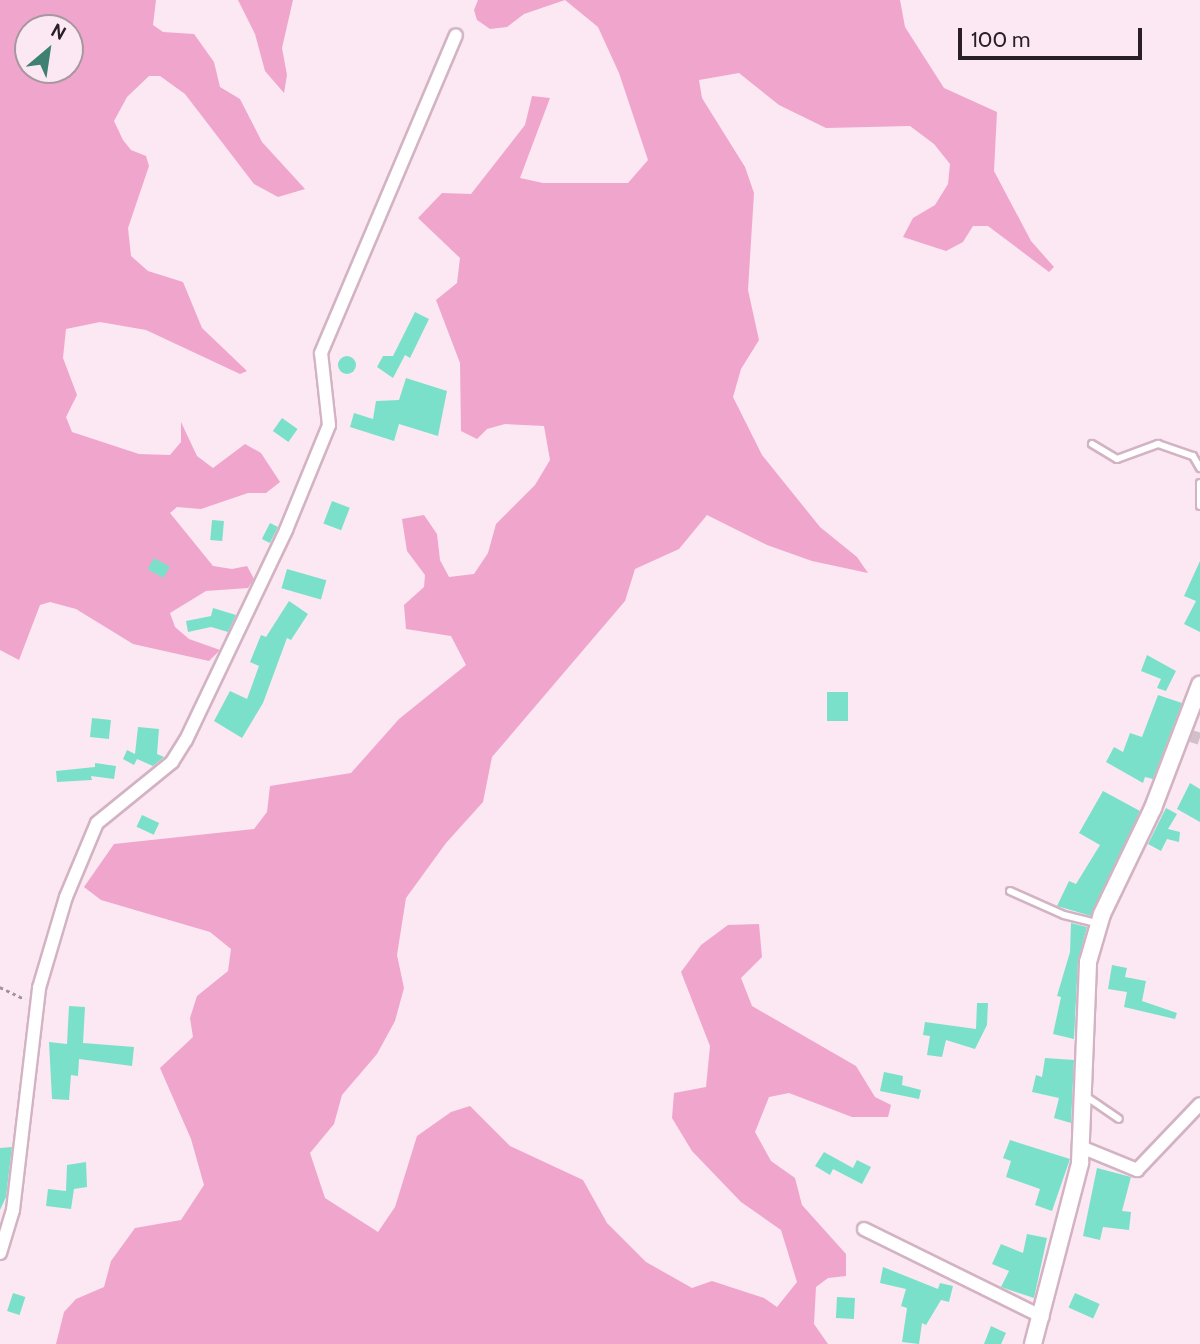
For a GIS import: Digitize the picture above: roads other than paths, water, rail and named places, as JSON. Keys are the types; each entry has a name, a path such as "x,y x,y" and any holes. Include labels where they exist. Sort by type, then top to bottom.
{"street":[{"path":"0,1253 13,1210 36,1005 66,897 97,823 172,762 286,530 330,425 321,353 456,35"},
{"path":"1033,1344 1043,1317 1081,1147 1088,962 1099,923 1187,735 1200,685"},
{"path":"1081,1147 1137,1170 1200,1104"},
{"path":"864,1228 1043,1317"}],"lane":[{"path":"1092,444 1117,459 1158,444 1193,456 1200,468"},
{"path":"1200,483 1200,506"},
{"path":"1010,891 1064,915 1099,923"},
{"path":"1083,1094 1119,1119"}],"tunnel":[{"path":"1191,736 1200,739"}]}
